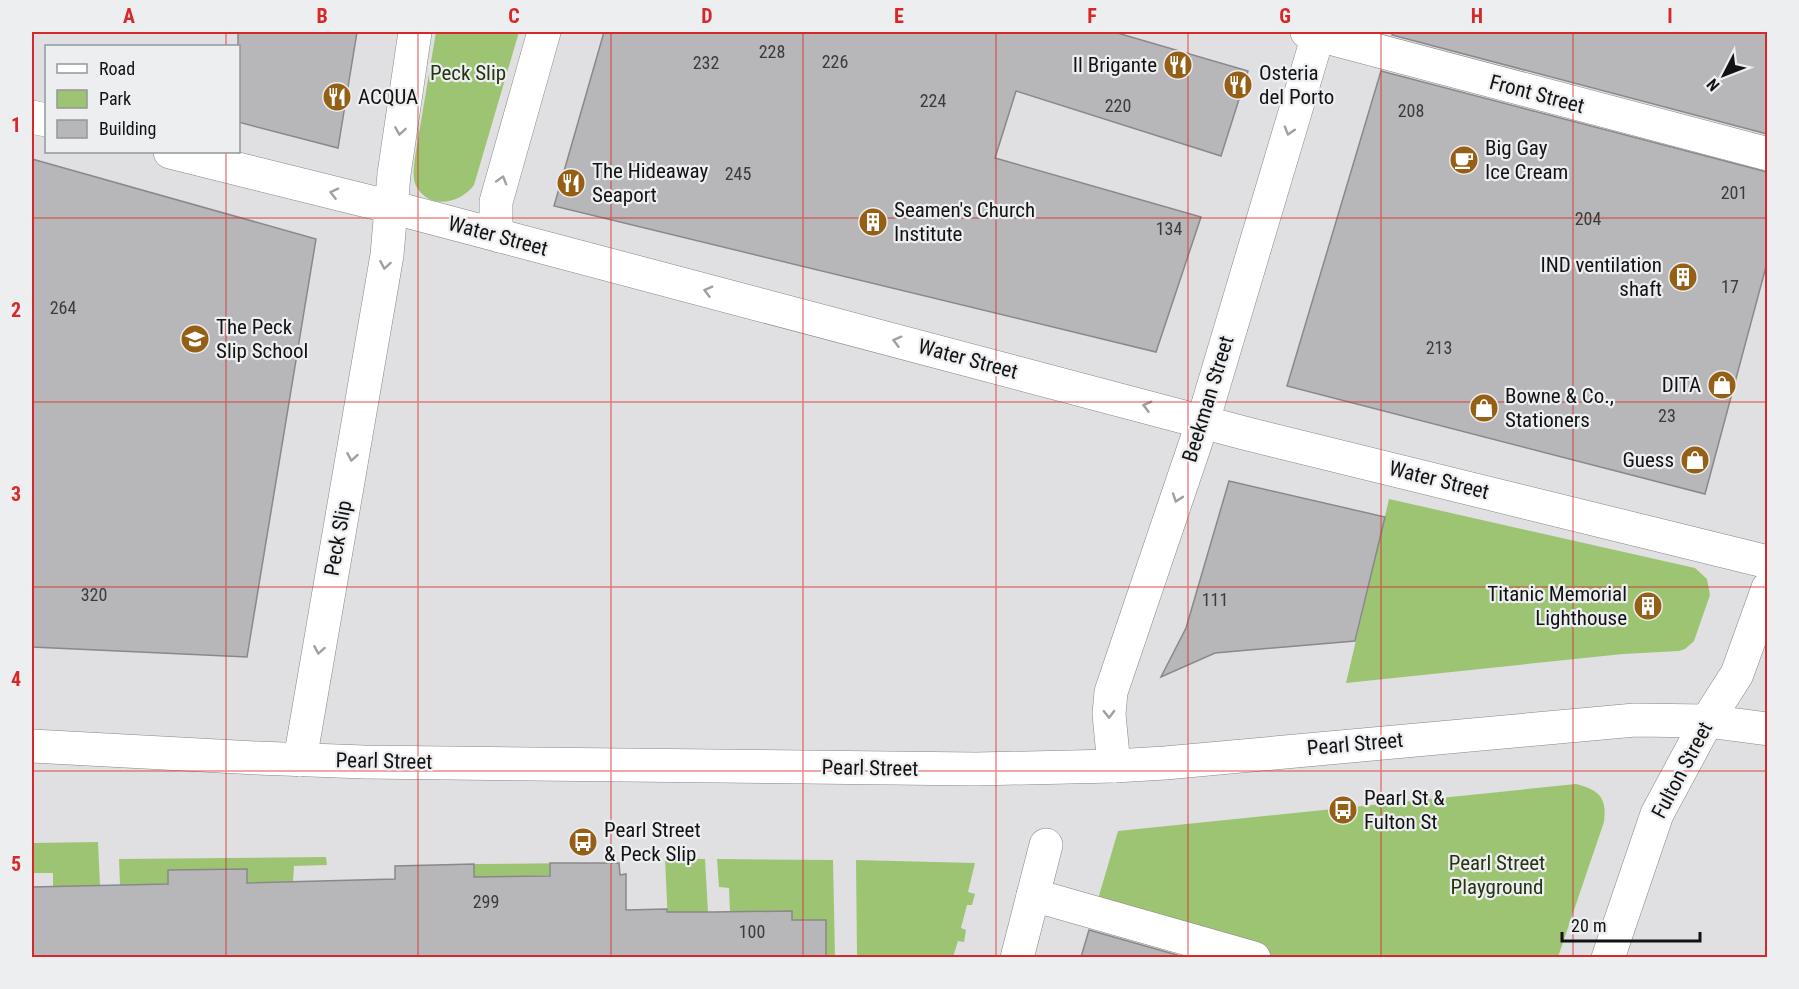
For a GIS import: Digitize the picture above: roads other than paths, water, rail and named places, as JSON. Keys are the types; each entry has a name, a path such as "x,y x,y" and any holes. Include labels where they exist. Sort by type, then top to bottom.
{"street":[{"name":"Peck Slip","path":"300,760 387,255 391,207 415,32"},
{"path":"500,236 495,213 496,202 544,32"},
{"name":"Front Street","path":"1314,32 1767,154"},
{"name":"Beekman Street","path":"1114,766 1109,714 1111,692 1203,421 1314,32"},
{"name":"Water Street","path":"174,153 391,207 1203,421 1767,561"},
{"name":"Fulton Street","path":"1608,957 1657,814 1707,721 1737,674 1767,588"},
{"name":"Pearl Street","path":"32,746 300,760 976,769 1114,766 1635,720 1707,721"},
{"path":"1707,721 1767,729"},
{"path":"1017,957 1047,845"},
{"path":"1033,895 1254,957"}],"place":[{"name":"Il Brigante","path":"1178,65"},
{"name":"Osteria del Porto","path":"1238,85"},
{"name":"ACQUA","path":"337,97"},
{"name":"Big Gay Ice Cream","path":"1464,160"},
{"name":"The Hideaway Seaport","path":"571,183"},
{"name":"Seamen's Church Institute","path":"873,222"},
{"name":"IND ventilation shaft","path":"1683,277"},
{"name":"The Peck Slip School","path":"195,339"},
{"name":"DITA","path":"1722,385"},
{"name":"Bowne & Co., Stationers","path":"1484,408"},
{"name":"Guess","path":"1695,460"},
{"name":"Titanic Memorial Lighthouse","path":"1648,606"},
{"name":"Pearl St & Fulton St","path":"1343,810"},
{"name":"Pearl Street & Peck Slip","path":"583,842"}],"park label":[{"name":"Pearl Street Playground","path":"1497,875"}]}
